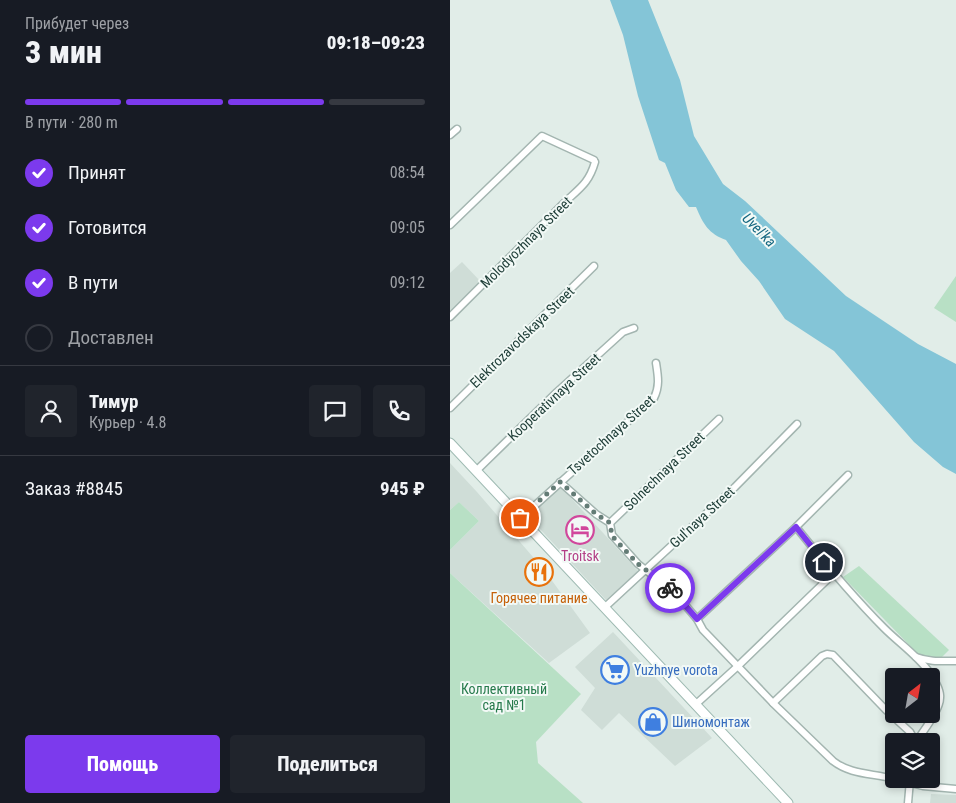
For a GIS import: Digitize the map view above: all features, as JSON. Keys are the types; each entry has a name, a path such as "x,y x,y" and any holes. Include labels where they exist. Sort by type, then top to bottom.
{"main road":[{"path":"450,443 788,803"}],"street":[{"path":"450,135 457,129"},
{"name":"Molodyozhnaya Street","path":"450,225 542,136 594,161 592,174 584,185 450,317"},
{"name":"Elektrozavodskaya Street","path":"450,408 594,266"},
{"name":"Kooperativnaya Street","path":"476,471 557,392 623,332 634,328"},
{"name":"Tsvetochnaya Street","path":"520,518 654,398 658,391 656,363"},
{"name":"Solnechnaya Street","path":"610,523 719,419"},
{"name":"Gul'naya Street","path":"604,608 735,487 797,424"},
{"path":"697,619 796,527 848,475"},
{"path":"560,482 596,514 610,523 612,536 638,564 674,592 697,619 703,630 773,703 842,768 885,777"},
{"path":"796,527 834,574 930,673 941,696 939,704 921,733"},
{"path":"695,705 834,574"},
{"path":"773,703 822,656 827,654 833,655 911,733"},
{"path":"915,657 924,660 956,661"},
{"path":"908,803 909,788"},
{"path":"940,788 956,789"}],"shaded area":[{"path":"462,262 481,282 450,312 450,273"},
{"path":"450,463 545,571 590,633 549,663 450,573 450,550 479,521 459,502 450,510"},
{"path":"560,486 638,571 606,600 528,516"},
{"path":"613,632 712,738 675,766 619,713 602,730 581,710 595,688 575,667"},
{"path":"931,794 956,795 956,803 930,803"}],"green space":[{"path":"956,276 956,322 934,308"},
{"path":"459,502 479,521 450,550 450,510"},
{"path":"859,566 949,650 941,658 921,657 843,577"},
{"name":"Коллективный сад №1","path":"450,573 581,694 536,742 538,763 583,803 450,803"}],"water":[{"name":"Uvel'ka","path":"610,0 648,0 680,80 694,136 723,184 745,201 846,296 918,344 956,364 956,474 943,467 914,442 834,351 785,319 759,281 726,240 711,231 704,223 696,207 689,207 676,190 665,163 659,160 638,96 623,35"}],"way so far":[{"path":"520,518 560,482 596,514 610,523 612,536 638,564 670,588"}],"place":[{"name":"Troitsk","path":"580,530"},
{"name":"Горячее питание","path":"539,572"},
{"name":"Yuzhnye vorota","path":"615,670"},
{"name":"Шиномонтаж","path":"653,722"}],"route":[{"path":"670,588 697,619 796,527 824,562"}]}
